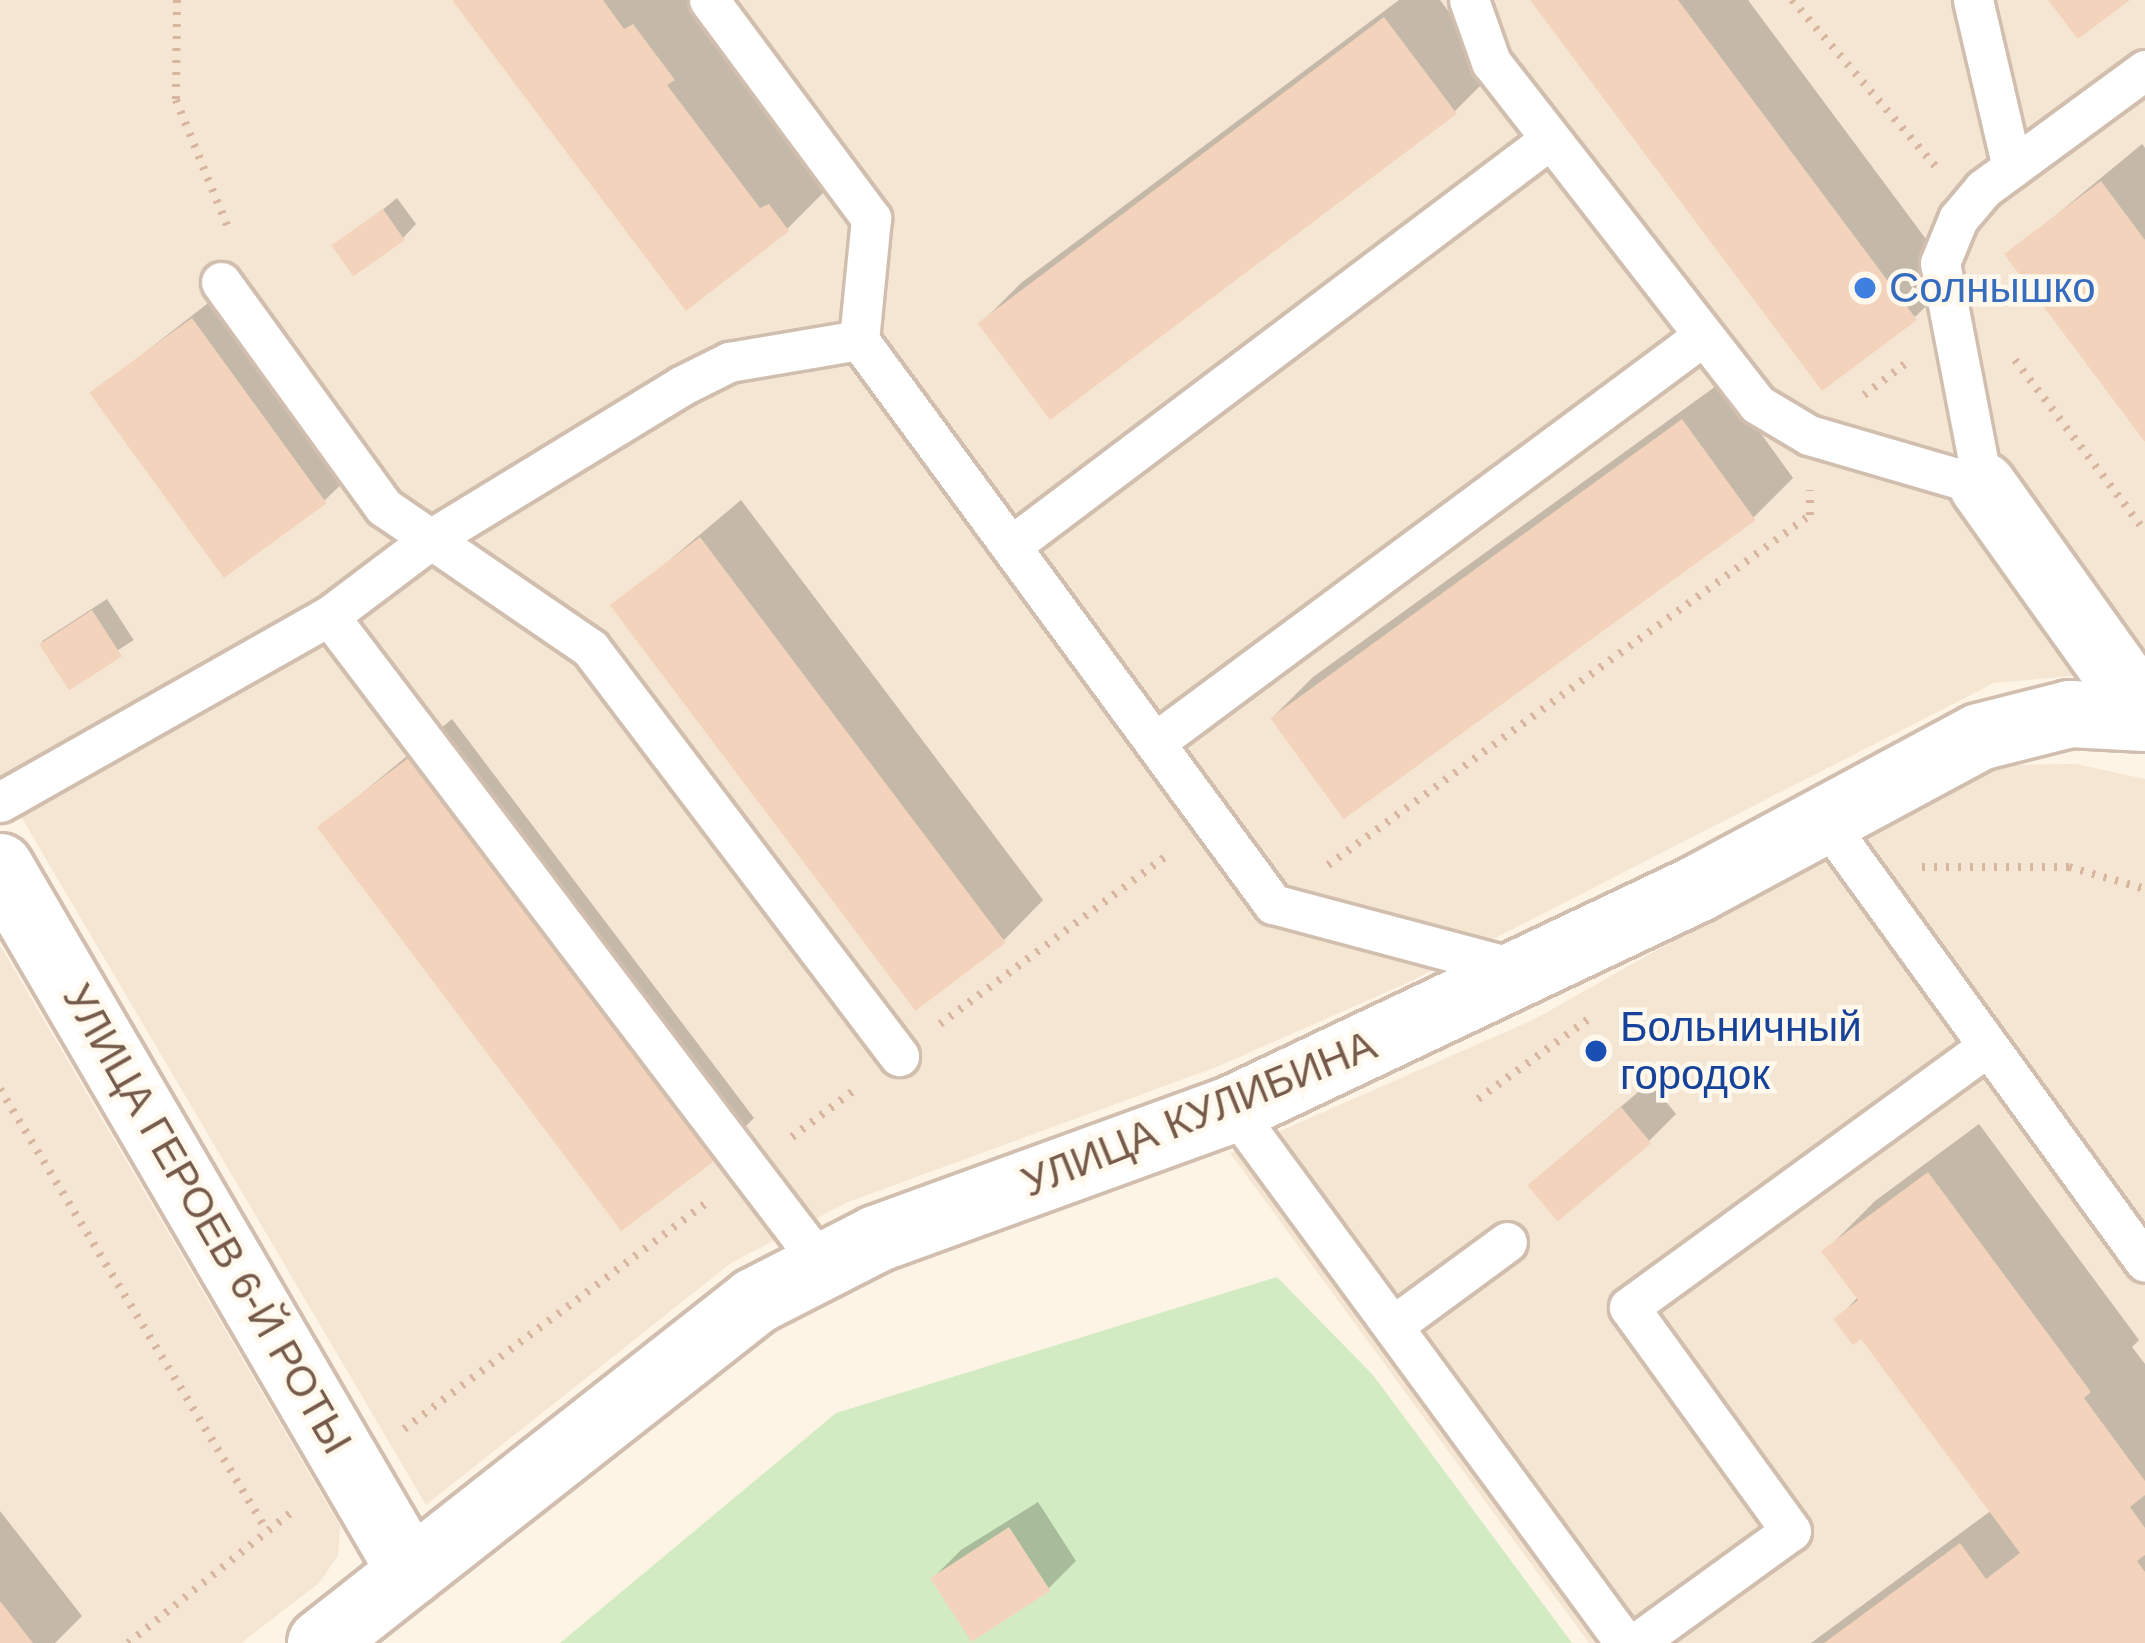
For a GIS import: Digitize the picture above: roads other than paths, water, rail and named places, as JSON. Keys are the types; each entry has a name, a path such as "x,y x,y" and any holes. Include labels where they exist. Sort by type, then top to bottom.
{"street":[{"path":"1983,486 2145,716"},
{"name":"УЛИЦА КУЛИБИНА","path":"321,1643 706,1337 822,1265 1233,1109 1529,972 1841,842 1979,737 2070,714 2145,716"},
{"name":"УЛИЦА ГЕРОЕВ 6-Й РОТЫ","path":"0,867 411,1572"}],"lane":[{"path":"709,0 872,218 859,340 1158,740 1273,904 1529,972"},
{"path":"1469,0 1491,62 1757,404 1809,435 1983,486 1940,263 1969,206 2012,168 2139,86"},
{"path":"1973,0 2012,168"},
{"path":"1012,545 1549,140"},
{"path":"221,282 384,507 590,648 899,1056"},
{"path":"1158,740 1703,336"},
{"path":"0,802 329,616 434,537 729,362 859,340"},
{"path":"329,616 822,1265"},
{"path":"1841,842 2145,1262"},
{"path":"1636,1643 1791,1532 1629,1307 1986,1048"},
{"path":"1233,1109 1625,1643"},
{"path":"1394,1325 1507,1242"}],"place":[{"name":"Солнышко","path":"1865,288"},
{"name":"Больничный городок","path":"1596,1051"}]}
